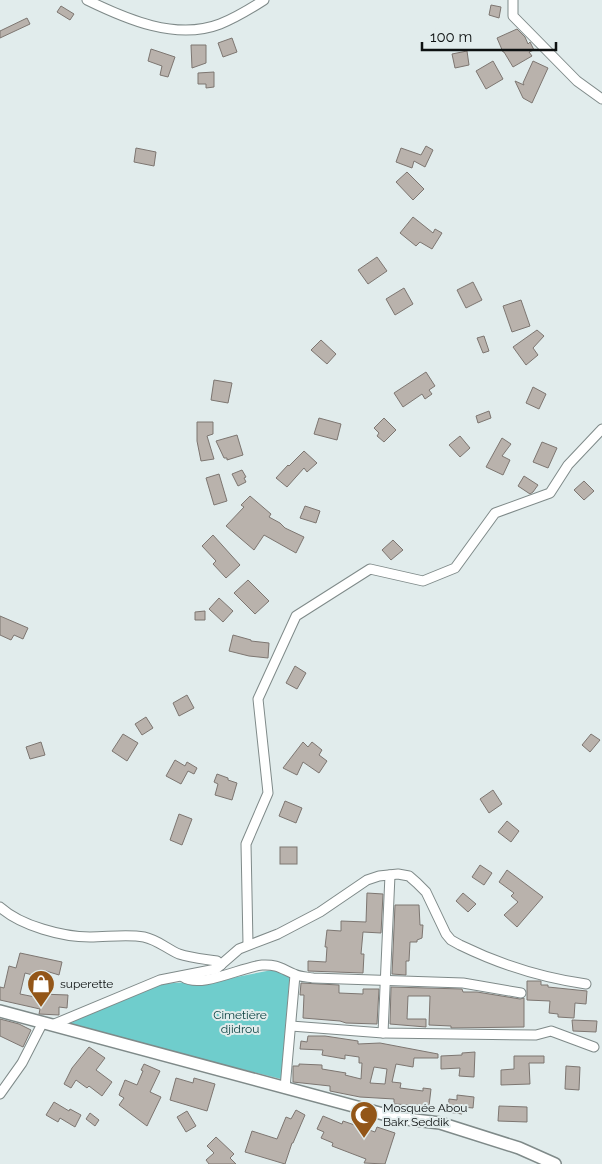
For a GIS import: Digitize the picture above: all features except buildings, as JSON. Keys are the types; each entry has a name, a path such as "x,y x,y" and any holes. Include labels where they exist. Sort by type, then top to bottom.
{"street":[{"path":"87,0 111,12 171,30 189,30 218,24 264,0"},
{"path":"513,0 513,16 577,81 602,98"},
{"path":"248,944 246,844 268,793 258,699 296,616 370,569 423,581 454,568 495,513 550,493 568,465 602,429"},
{"path":"383,1033 390,875"},
{"path":"0,1094 47,1024 141,986 160,980 216,969 234,952 248,944 278,934 320,912 367,880 379,876 409,876 426,892 446,934 451,940 460,945 524,970 561,980 586,984"},
{"path":"0,907 17,918 61,933 89,937 135,936 148,938 178,953 217,961 221,965"},
{"path":"182,976 190,980 204,979 262,965 285,968 295,975 313,978 463,983 521,993"},
{"path":"286,1088 295,975"},
{"path":"0,1011 398,1118 440,1123 519,1148 554,1164"},
{"path":"291,1026 383,1033 536,1035 551,1031 594,1047"}],"green space":[{"name":"Cimetière djidrou","path":"272,970 290,973 281,1079 60,1024 159,984 221,980"}],"place":[{"name":"superette","path":"41,1008"},
{"name":"Mosquée Abou Bakr Seddik","path":"364,1139"}]}
